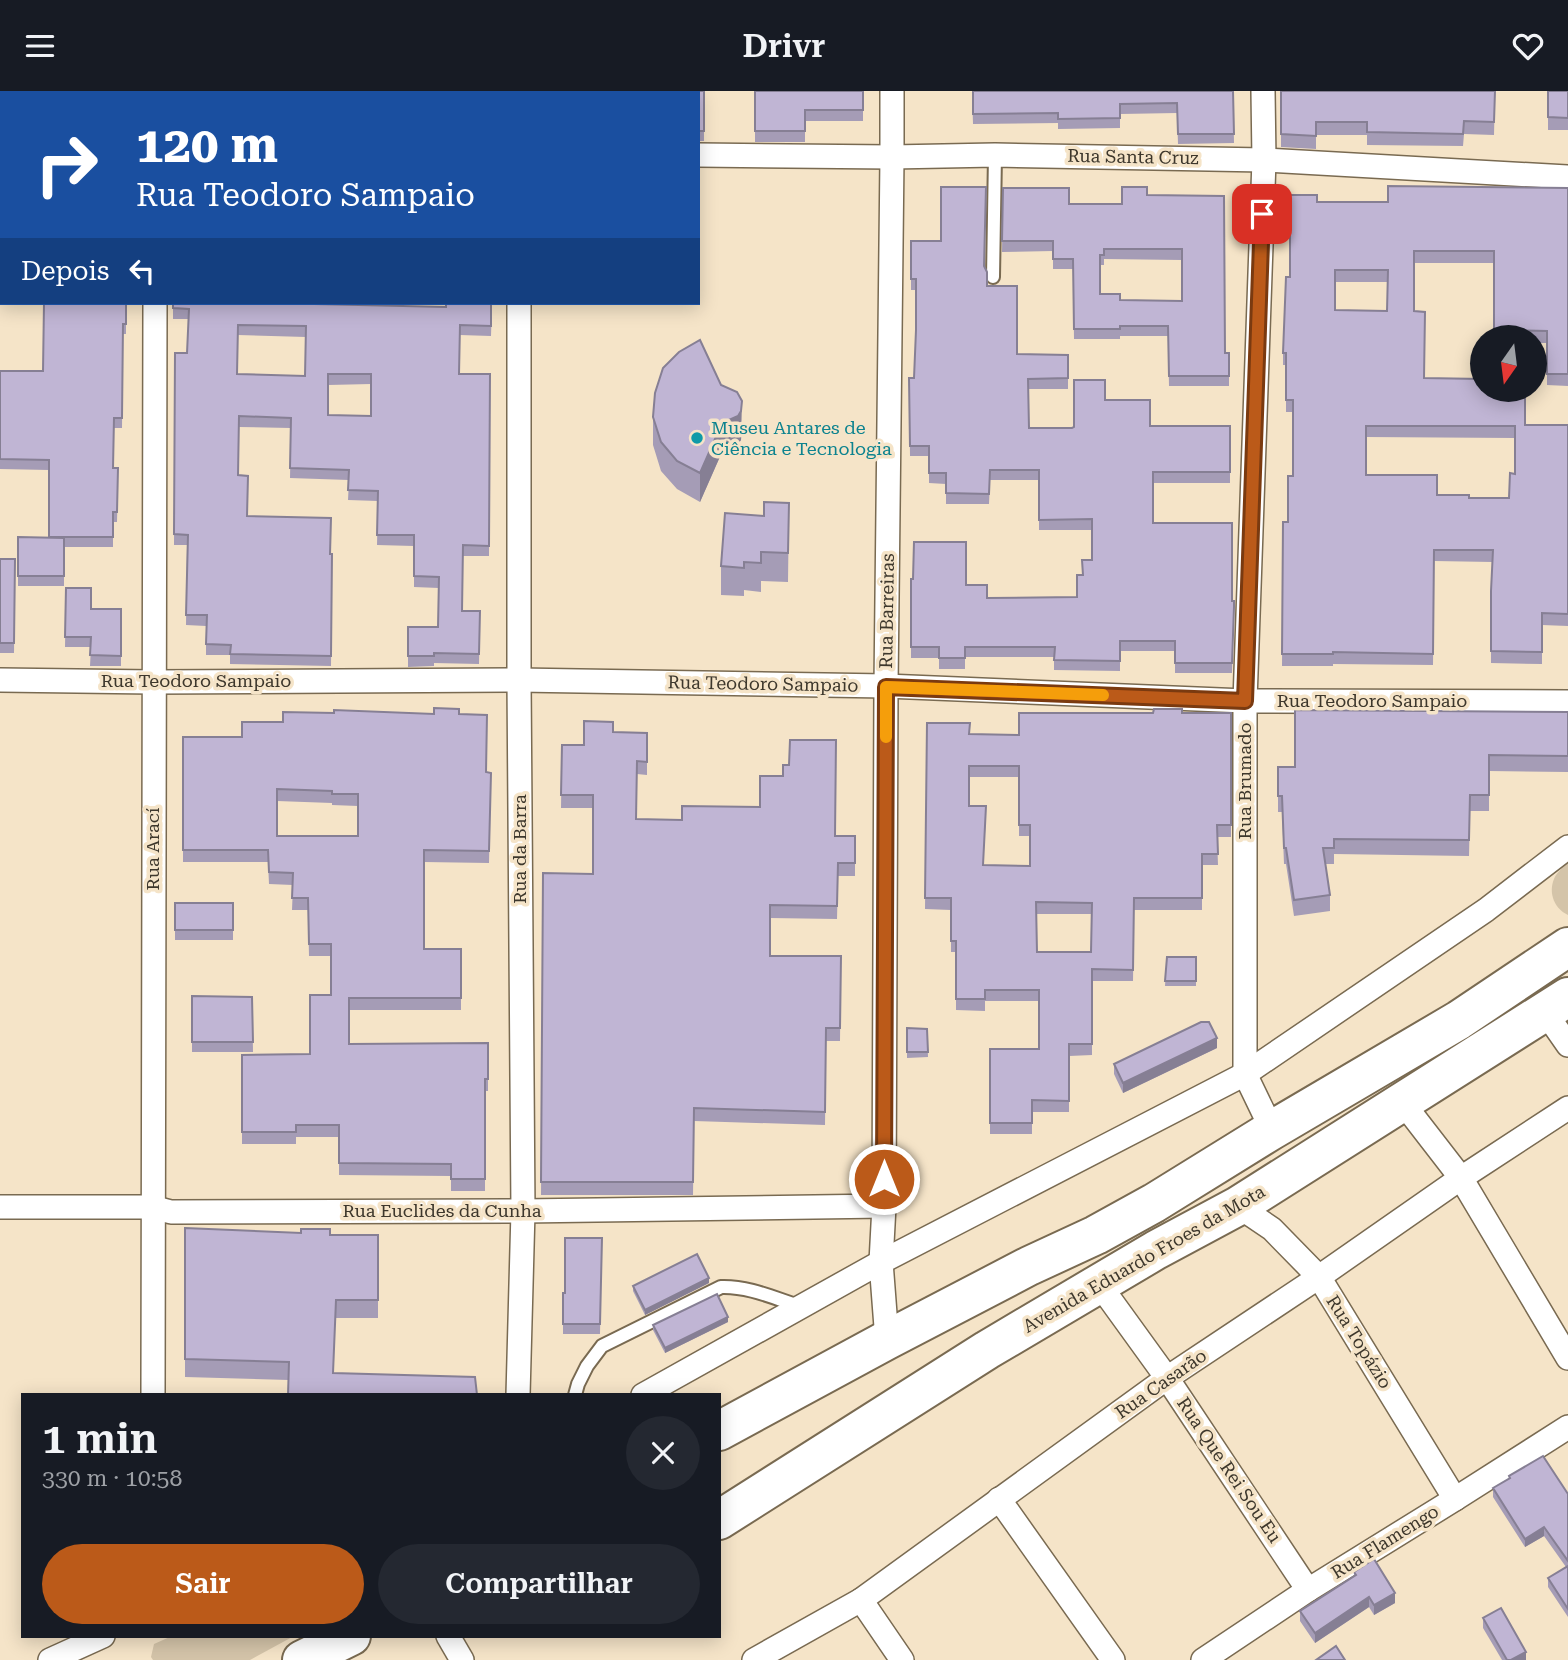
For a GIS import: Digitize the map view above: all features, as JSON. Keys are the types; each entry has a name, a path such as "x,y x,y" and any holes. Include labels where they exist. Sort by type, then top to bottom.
{"highway":[{"path":"721,1430 1028,1266 1143,1210 1459,1020 1568,947"},
{"name":"Avenida Eduardo Froes da Mota","path":"721,1519 987,1350 1156,1250 1238,1206 1556,1004"},
{"path":"302,1660 347,1638"}],"street":[{"name":"Rua Barreiras","path":"887,1340 881,1262 884,1206 892,91"},
{"name":"Rua Brumado","path":"1263,91 1264,160 1245,701 1245,1074 1272,1130"},
{"name":"Rua Santa Cruz","path":"700,155 995,155 1264,160 1568,177"},
{"name":"Rua Arací","path":"153,1393 155,305"},
{"name":"Rua da Barra","path":"518,1393 523,1211 519,305"},
{"name":"Rua Teodoro Sampaio","path":"0,680 519,680 886,687 1245,701 1568,702"},
{"path":"647,1393 881,1262 1245,1074 1486,910 1568,847"},
{"path":"1556,1004 1568,1045"},
{"path":"1403,1103 1461,1178 1568,1358"},
{"name":"Rua Casarão","path":"754,1660 861,1600 1167,1378 1568,1108"},
{"name":"Rua Euclides da Cunha","path":"0,1207 152,1207 171,1212 884,1206"},
{"name":"Rua Topázio","path":"1238,1206 1272,1229 1319,1277 1455,1499"},
{"name":"Rua Que Rei Sou Eu","path":"1098,1284 1167,1378 1308,1590"},
{"name":"Rua Flamengo","path":"1215,1657 1308,1590 1568,1427"},
{"path":"999,1499 1113,1660"},
{"path":"861,1600 902,1660"},
{"path":"50,1660 99,1638"},
{"path":"449,1638 463,1660"}],"lane":[{"path":"993,277 995,155"},
{"path":"576,1393 587,1366 602,1346 721,1287 735,1286 799,1306"}],"shaded area":[{"path":"1568,862 1568,915 1555,903 1552,887 1556,875"},
{"path":"168,1638 290,1638 250,1660 153,1660 151,1657 154,1644"}],"building":[{"path":"700,91 704,91 704,131 700,131"},
{"path":"755,91 863,91 863,110 805,110 805,131 755,131"},
{"path":"973,91 1233,91 1234,134 1178,134 1177,103 1120,104 1120,118 1058,119 1058,113 973,114"},
{"path":"1281,91 1495,91 1494,122 1464,121 1463,134 1367,132 1367,122 1316,122 1316,136 1281,134"},
{"path":"1548,91 1568,91 1568,118 1548,117"},
{"path":"1388,186 1568,188 1568,374 1547,374 1547,325 1494,325 1494,251 1414,251 1414,311 1425,312 1424,378 1470,379 1470,403 1525,403 1525,425 1568,425 1568,614 1542,613 1542,652 1491,651 1493,550 1434,550 1433,654 1282,654 1283,522 1288,522 1288,476 1293,476 1293,400 1286,400 1286,353 1283,353 1286,277 1290,277 1290,195 1317,195 1317,202 1388,202","holes":["1335,270 1388,270 1387,311 1335,310","1366,426 1515,426 1515,474 1510,473 1509,498 1437,495 1437,475 1366,475"]},
{"path":"941,187 986,187 984,266 987,286 1017,286 1017,354 1068,355 1068,378 1028,379 1029,428 1074,427 1074,380 1105,380 1105,400 1150,400 1150,426 1230,426 1230,472 1153,472 1153,523 1232,523 1232,663 1175,663 1175,641 1120,641 1120,661 1054,660 1055,647 965,647 965,658 939,658 939,647 911,647 914,542 966,542 966,585 987,585 987,598 1077,597 1077,575 1083,575 1082,560 1092,560 1092,519 1039,520 1039,470 990,470 989,494 946,493 946,473 929,473 929,446 910,446 909,378 914,378 916,330 916,279 911,279 911,241 941,241"},
{"path":"1122,187 1147,187 1147,195 1224,196 1225,353 1229,353 1229,376 1169,376 1168,326 1074,329 1073,259 1053,259 1053,241 1002,241 1003,188 1069,188 1069,204 1122,204","holes":["1104,249 1182,249 1182,301 1120,300 1120,294 1100,294 1100,255 1104,255"]},
{"path":"44,305 126,305 126,324 123,324 122,418 114,418 113,468 118,468 117,512 113,512 113,537 49,537 49,460 0,459 0,371 43,371"},
{"path":"173,305 491,305 491,326 460,325 459,374 490,374 489,546 463,545 462,611 480,611 479,654 434,653 434,656 408,656 408,627 438,627 439,577 414,576 414,535 377,535 378,491 348,490 349,470 290,468 291,418 239,416 238,475 248,476 247,516 331,518 331,656 230,654 231,645 206,644 207,615 186,615 188,535 174,534 175,353 187,353 189,309 173,308","holes":["238,325 306,326 305,376 237,374","328,374 371,374 371,416 328,415"]},
{"name":"Museu Antares de Ciência e Tecnologia","path":"700,340 721,385 737,392 742,401 738,416 722,423 700,473 677,461 661,442 653,417 655,393 663,368 679,352"},
{"path":"764,502 789,503 788,553 761,552 761,563 744,562 744,568 721,566 725,513 764,516"},
{"path":"18,537 64,538 64,576 18,576"},
{"path":"0,559 15,559 14,643 0,643"},
{"path":"66,588 91,588 91,609 121,609 121,656 90,655 91,637 65,637"},
{"path":"434,708 459,709 459,714 487,715 486,772 491,773 489,851 424,850 424,949 461,949 461,998 349,998 349,1044 488,1043 488,1079 485,1079 485,1179 451,1179 451,1164 339,1163 339,1125 296,1125 296,1132 242,1132 242,1055 310,1054 310,995 331,995 331,944 309,944 308,898 292,898 293,873 269,872 268,850 183,850 183,737 242,737 242,722 283,722 283,712 334,713 334,710 434,714","holes":["277,789 332,791 332,794 358,794 358,836 277,836"]},
{"path":"1154,709 1182,709 1182,713 1231,713 1231,825 1217,825 1218,854 1202,854 1202,898 1134,898 1133,970 1092,969 1092,1044 1069,1044 1069,1101 1032,1100 1032,1123 990,1123 990,1049 1039,1049 1039,990 985,990 985,999 956,999 956,941 951,941 951,898 925,898 927,723 970,723 969,734 1019,735 1019,713 1153,713","holes":["969,766 1019,766 1019,825 1030,825 1030,866 983,865 986,806 969,806","1036,902 1092,903 1091,952 1037,952"]},
{"path":"1295,710 1568,712 1568,756 1489,755 1489,795 1470,795 1469,840 1334,839 1334,848 1323,848 1330,895 1294,900 1284,848 1282,796 1278,796 1278,767 1295,767"},
{"path":"584,721 613,722 613,732 647,733 647,762 637,761 636,819 682,820 682,806 760,807 760,776 783,776 783,765 789,765 790,740 836,740 835,836 855,836 855,863 838,863 837,906 770,905 770,956 841,956 840,1028 826,1028 825,1112 694,1108 693,1182 541,1182 543,873 593,874 593,795 561,795 562,745 584,745"},
{"path":"175,903 233,903 233,930 175,930"},
{"path":"1167,957 1196,957 1196,981 1165,981"},
{"path":"192,996 252,997 253,1042 192,1042"},
{"path":"1201,1022 1209,1022 1217,1038 1123,1083 1114,1064"},
{"path":"907,1028 927,1029 928,1052 907,1052"},
{"path":"185,1228 301,1233 301,1229 330,1229 330,1235 378,1235 378,1300 336,1300 333,1373 475,1377 477,1393 288,1393 289,1362 185,1359"},
{"path":"565,1238 602,1238 600,1324 563,1324"},
{"path":"697,1254 709,1278 645,1310 633,1286"},
{"path":"717,1294 728,1317 665,1348 653,1325"},
{"path":"1543,1456 1568,1494 1568,1561 1544,1527 1525,1539 1493,1488"},
{"path":"1374,1559 1395,1593 1374,1605 1369,1597 1315,1633 1300,1611 1356,1575 1354,1572"},
{"path":"1568,1566 1568,1609 1548,1578"},
{"path":"1501,1608 1526,1652 1511,1660 1507,1660 1483,1618"},
{"path":"1336,1646 1345,1660 1316,1660"}],"slow traffic":[{"path":"886,737 886,687 1103,695"}],"place":[{"name":"Museu Antares de Ciência e Tecnologia","path":"697,438"}],"route":[{"path":"884,1179 886,687 1245,701 1262,214"}]}
